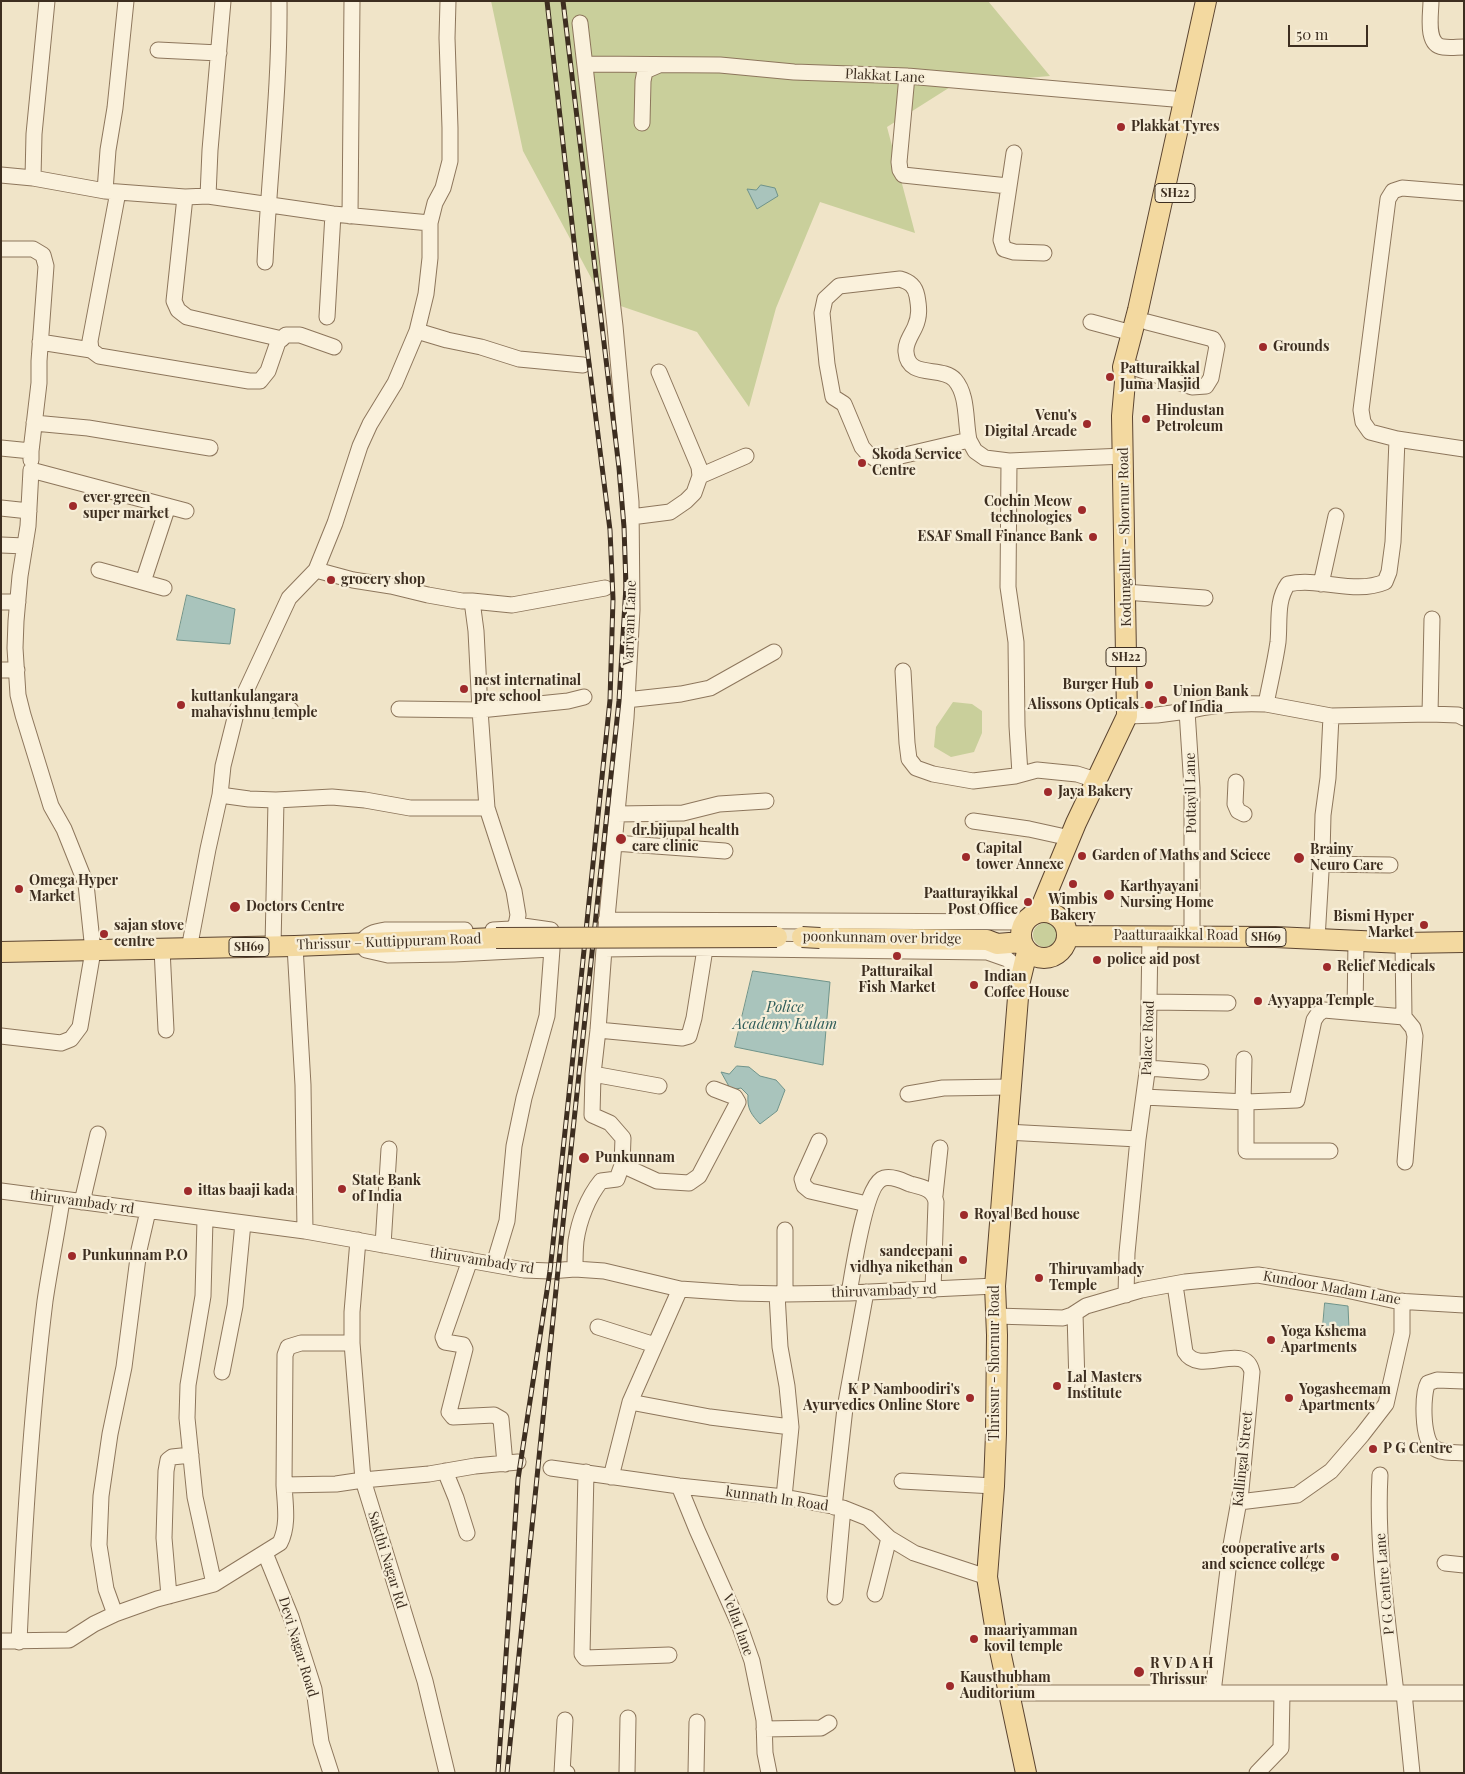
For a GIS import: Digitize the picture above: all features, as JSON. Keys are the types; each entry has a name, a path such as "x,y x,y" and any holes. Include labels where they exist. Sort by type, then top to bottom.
{"main road":[{"name":"SH22","path":"1139,328 1206,1"},
{"name":"SH22","path":"1130,375 1123,367 1139,328 1156,276 1209,51 1218,1"},
{"name":"Kodungallur - Shornur Road","path":"1027,932 1127,716 1122,416 1130,375"},
{"name":"SH69","path":"1047,912 1055,914 1062,920 1068,936 1065,946 1061,951 1052,957 1041,958 1027,932 1047,912"},
{"name":"poonkunnam over bridge","path":"778,937 987,940 997,944 1027,932"},
{"name":"Thrissur - Shornur Road","path":"1026,1773 996,1632 987,1578 994,1486 996,1316 994,1286 1018,985 1023,972 1027,932"},
{"name":"Paatturaaikkal Road","path":"1068,936 1192,936 1403,943 1464,942"},
{"name":"Thrissur – Kuttippuram Road","path":"1,952 273,947 496,938 778,937"}],"street":[{"path":"33,178 34,134 47,1"},
{"path":"91,350 90,341 112,192 108,150 115,108 126,1"},
{"path":"208,196 210,150 223,1"},
{"path":"264,262 274,126 279,1"},
{"path":"350,216 352,1"},
{"path":"189,948 220,794 223,766 236,710 289,598 316,570 335,523 360,446 370,424 395,383 417,331 426,294 430,258 430,224 450,161 448,1"},
{"path":"1431,1 1431,33 1434,42 1441,47 1464,47"},
{"name":"Variyam Lane","path":"580,23 615,326 631,517 632,610 617,814 593,1074 592,1115 610,1123 623,1138 622,1166"},
{"path":"158,50 219,53"},
{"name":"Plakkat Lane","path":"585,64 720,65 794,72 907,76 1185,100"},
{"path":"642,123 643,81 646,71 659,65"},
{"path":"907,76 898,162 903,175 1008,186"},
{"path":"1014,153 1001,240 1004,250 1044,253"},
{"path":"1,175 33,178 112,192 185,197 208,196 267,206 430,224"},
{"path":"1464,193 1402,188 1393,192 1388,199 1361,410 1363,422 1370,432 1397,439 1464,449"},
{"path":"185,197 174,301 178,310 187,317 282,339"},
{"path":"327,317 332,214"},
{"path":"1,249 33,250 42,255 46,266 39,382 31,451 29,511 18,602 15,648 18,695 51,806 64,828 86,884 93,951 80,1027 71,1039 61,1043 1,1036"},
{"path":"969,440 888,459 877,460 869,455 862,447 844,404 833,397 827,364 822,313 825,299 839,286 900,279 909,282 916,288 920,310 906,351 909,362 917,370 941,373 954,379 961,389 969,440 975,450 985,458 1009,461 1124,456"},
{"path":"1091,322 1213,339 1217,346 1211,378 1206,386 1192,387 1130,375"},
{"path":"417,331 446,340 481,347 519,359 583,364"},
{"path":"40,342 91,350 99,356 248,381 260,380 268,371 278,342 286,335 300,335 334,347"},
{"path":"631,517 670,512 694,493 700,476 699,467 658,372"},
{"path":"34,423 88,428 210,448"},
{"path":"1266,704 1278,640 1282,593 1288,584 1300,581 1372,587 1385,582 1389,572 1393,542 1397,439"},
{"path":"1,448 31,451"},
{"path":"700,476 746,456"},
{"path":"1009,461 1008,587 1016,642 1017,726 1020,774"},
{"path":"31,470 186,511"},
{"path":"143,582 168,506"},
{"path":"1,508 29,511"},
{"path":"1321,584 1336,516"},
{"path":"1,545 25,546"},
{"path":"99,570 164,588"},
{"path":"316,570 353,580 428,595 462,601 512,605 605,588"},
{"path":"1125,592 1205,598"},
{"path":"472,601 476,631 488,808 514,891 518,916 516,925 511,929 502,930 386,930 367,935 361,942 366,950 388,955 552,949"},
{"path":"1,602 18,602"},
{"path":"1430,714 1432,619"},
{"path":"626,700 681,694 710,688 774,652"},
{"path":"1,670 17,670"},
{"path":"903,671 908,751 910,759 916,768 933,774 972,781 992,780 1037,770 1077,774 1096,780"},
{"path":"399,709 480,710 584,698"},
{"path":"1127,716 1157,715 1240,703 1266,704 1331,716 1430,714 1458,715 1464,718"},
{"path":"236,710 291,710"},
{"name":"Pottayil Lane","path":"1188,711 1192,788 1192,936"},
{"path":"1317,939 1323,815 1328,778 1331,716"},
{"path":"1236,782 1235,804 1238,811 1244,814"},
{"path":"220,794 249,799 276,800 332,797 365,800 410,808 488,808"},
{"path":"273,947 276,800"},
{"path":"617,814 683,813 719,804 766,801"},
{"path":"972,821 1028,829 1070,838"},
{"path":"614,843 725,851"},
{"path":"1322,864 1390,865"},
{"path":"606,920 948,922 1027,932"},
{"path":"811,921 811,950"},
{"path":"494,1264 507,1221 514,1146 524,1098 547,1016 552,949 551,930 516,925"},
{"name":"Palace Road","path":"1126,1295 1126,1253 1138,1139 1148,1068 1150,936"},
{"path":"1355,1012 1356,941"},
{"path":"1403,943 1404,1017 1413,1028 1415,1036 1405,1162"},
{"path":"295,946 303,1085 305,1231"},
{"path":"162,949 166,1030"},
{"path":"604,949 988,952 1007,959 1023,972"},
{"path":"598,1030 682,1038 689,1036 694,1018 704,949"},
{"path":"1149,1002 1228,1003"},
{"path":"1144,1097 1244,1102 1297,1100 1314,1020 1318,1014 1324,1010 1404,1017"},
{"path":"1244,1059 1246,1151 1330,1151"},
{"path":"1148,1068 1201,1072"},
{"path":"593,1074 658,1086"},
{"path":"908,1094 943,1088 1010,1087"},
{"path":"575,1269 576,1240 584,1211 593,1191 601,1182 617,1179 622,1166 657,1181 689,1183 699,1176 738,1102 735,1097 714,1089"},
{"path":"1006,1132 1138,1139"},
{"path":"82,1202 98,1134"},
{"path":"818,1141 802,1179 804,1186 810,1190 867,1204"},
{"path":"933,1290 935,1195 940,1148"},
{"path":"383,1244 389,1149"},
{"path":"849,1293 867,1204 878,1182 884,1178 894,1178 929,1190 935,1195"},
{"name":"thiruvambady rd","path":"1,1191 305,1231 524,1270 550,1271 575,1269 604,1271 680,1289 781,1294 933,1290 994,1286"},
{"path":"19,1642 26,1505 45,1300 62,1200"},
{"path":"115,1614 106,1589 100,1545 101,1496 110,1434 124,1367 139,1250 148,1211"},
{"path":"205,1218 203,1296 188,1385 187,1418 195,1497 214,1584"},
{"path":"222,1372 235,1306 242,1223"},
{"path":"784,1497 790,1427 787,1386 780,1347 785,1230"},
{"name":"Sakthi Nagar Rd","path":"358,1240 352,1312 352,1343 363,1480 425,1681 447,1773"},
{"path":"284,1485 336,1484 512,1463 501,1419 494,1415 453,1416 449,1412 465,1349 463,1345 445,1342 443,1337 470,1260"},
{"name":"Kundoor Madam Lane","path":"996,1316 1063,1318 1092,1304 1141,1290 1218,1278 1258,1275 1402,1301 1464,1305"},
{"name":"Kallingal Street","path":"1175,1285 1185,1352 1188,1358 1198,1362 1236,1358 1245,1359 1250,1364 1252,1372 1239,1502 1230,1555 1213,1692"},
{"path":"611,1476 630,1402 680,1289"},
{"path":"835,1596 845,1408 866,1292"},
{"path":"1239,1502 1297,1495 1331,1471 1362,1435 1386,1404 1402,1333 1402,1301"},
{"path":"1075,1313 1077,1385"},
{"path":"598,1327 655,1345"},
{"path":"1,1641 69,1640 94,1624 115,1614 169,1596 214,1584 280,1543 284,1536 286,1521 284,1485 285,1355 288,1347 301,1343 352,1343"},
{"path":"1464,1381 1437,1380 1428,1383 1424,1389 1427,1440 1432,1447 1442,1452 1464,1453"},
{"path":"630,1402 710,1417 790,1427"},
{"path":"169,1596 164,1538 166,1471 168,1460 172,1457 190,1455"},
{"name":"kunnath ln Road","path":"551,1468 679,1486 784,1497 839,1507 868,1518 889,1538 914,1553 987,1578"},
{"path":"445,1471 467,1533"},
{"path":"586,1472 582,1654 585,1658 669,1656"},
{"name":"P G Centre Lane","path":"1380,1476 1382,1563 1412,1773"},
{"path":"902,1481 994,1486"},
{"name":"Vellat lane","path":"679,1486 739,1624 752,1661 762,1709 765,1753 769,1773"},
{"path":"875,1594 889,1538"},
{"name":"Devi Nagar Road","path":"264,1554 291,1617 314,1690 321,1742 331,1773"},
{"path":"1230,1555 1300,1554"},
{"path":"1445,1563 1464,1565"},
{"path":"1010,1693 1464,1693"},
{"path":"1256,1773 1281,1748 1282,1693"},
{"path":"627,1773 628,1718"},
{"path":"565,1720 562,1773 567,1773"},
{"path":"696,1773 697,1722"},
{"path":"764,1729 821,1728 829,1723"}],"green space":[{"path":"491,1 988,1 1050,76 955,84 887,127 915,233 820,202 776,308 749,407 697,332 603,300 523,151"},
{"path":"953,702 972,704 982,711 982,733 974,752 951,757 934,747 936,727"},
{"path":"1045,923 1053,927 1057,935 1053,943 1045,947 1037,943 1033,935 1037,927"}],"water":[{"path":"761,185 775,188 778,196 757,209 747,189 756,190"},
{"path":"187,595 235,609 230,644 177,640"},
{"name":"Police Academy Kulam","path":"753,971 830,982 823,1065 735,1047"},
{"path":"737,1066 749,1067 760,1076 776,1080 785,1090 777,1111 760,1124 750,1111 748,1095 741,1088 731,1090 721,1072 729,1074"},
{"path":"1325,1303 1348,1306 1349,1329 1323,1326"}],"railway":[{"path":"498,1773 518,1479 550,1271 610,700 613,599 610,530 577,268 547,1"},
{"path":"507,1773 558,1270 619,701 626,586 619,468 563,1"}],"place":[{"name":"Plakkat Tyres","path":"1121,127"},
{"name":"Grounds","path":"1263,347"},
{"name":"Patturaikkal Juma Masjid","path":"1110,377"},
{"name":"Hindustan Petroleum","path":"1146,419"},
{"name":"Venu's Digital Arcade","path":"1087,424"},
{"name":"Skoda Service Centre","path":"862,463"},
{"name":"ever green super market","path":"73,506"},
{"name":"Cochin Meow technologies","path":"1082,510"},
{"name":"ESAF Small Finance Bank","path":"1093,537"},
{"name":"grocery shop","path":"331,580"},
{"name":"Burger Hub","path":"1149,685"},
{"name":"nest internatinal pre school","path":"464,689"},
{"name":"Union Bank of India","path":"1163,700"},
{"name":"kuttankulangara mahavishnu temple","path":"181,705"},
{"name":"Alissons Opticals","path":"1149,705"},
{"name":"Jaya Bakery","path":"1048,792"},
{"name":"dr.bijupal health care clinic","path":"621,839"},
{"name":"Garden of Maths and Sciece","path":"1082,856"},
{"name":"Capital tower Annexe","path":"966,857"},
{"name":"Brainy Neuro Care","path":"1299,858"},
{"name":"Wimbis Bakery","path":"1073,884"},
{"name":"Omega Hyper Market","path":"19,889"},
{"name":"Karthyayani Nursing Home","path":"1109,895"},
{"name":"Paatturayikkal Post Office","path":"1028,902"},
{"name":"Doctors Centre","path":"235,907"},
{"name":"Bismi Hyper Market","path":"1424,925"},
{"name":"sajan stove centre","path":"104,934"},
{"name":"Patturaikal Fish Market","path":"897,956"},
{"name":"police aid post","path":"1097,960"},
{"name":"Relief Medicals","path":"1327,967"},
{"name":"Indian Coffee House","path":"974,985"},
{"name":"Ayyappa Temple","path":"1258,1001"},
{"name":"Punkunnam","path":"584,1158"},
{"name":"State Bank of India","path":"342,1189"},
{"name":"ittas baaji kada","path":"188,1191"},
{"name":"Royal Bed house","path":"964,1215"},
{"name":"Punkunnam P.O","path":"72,1256"},
{"name":"sandeepani vidhya nikethan","path":"963,1260"},
{"name":"Thiruvambady Temple","path":"1039,1278"},
{"name":"Yoga Kshema Apartments","path":"1271,1340"},
{"name":"Lal Masters Institute","path":"1057,1386"},
{"name":"K P Namboodiri's Ayurvedics Online Store","path":"970,1398"},
{"name":"Yogasheemam Apartments","path":"1289,1398"},
{"name":"P G Centre","path":"1373,1449"},
{"name":"cooperative arts and science college","path":"1335,1557"},
{"name":"maariyamman kovil temple","path":"974,1639"},
{"name":"R V D A H Thrissur","path":"1139,1672"},
{"name":"Kausthubham Auditorium","path":"950,1686"}]}
